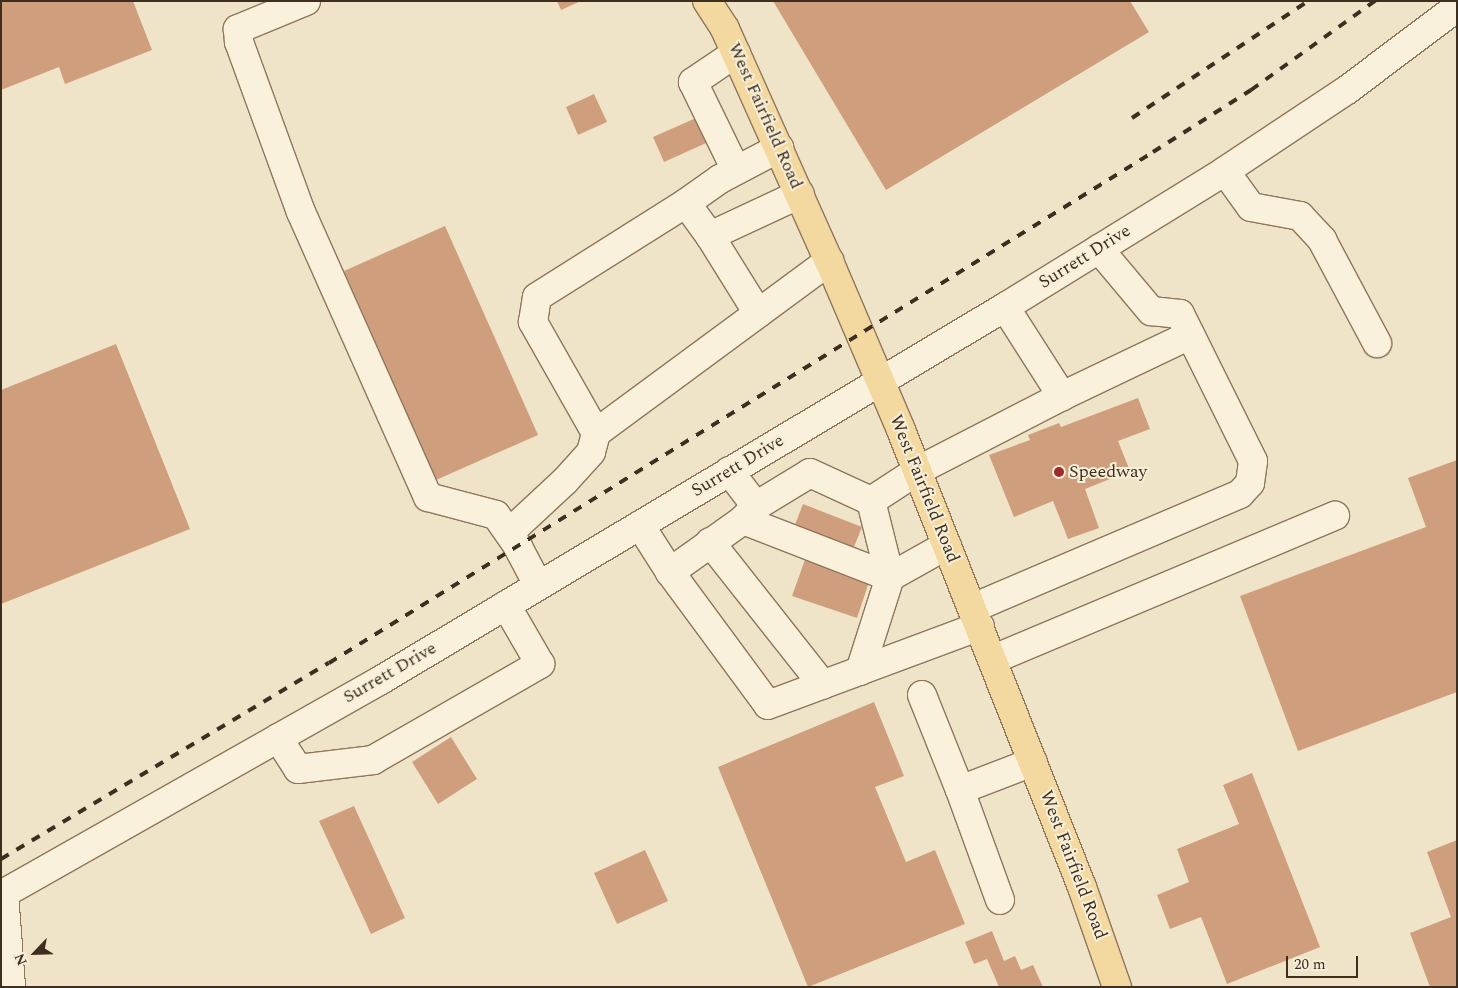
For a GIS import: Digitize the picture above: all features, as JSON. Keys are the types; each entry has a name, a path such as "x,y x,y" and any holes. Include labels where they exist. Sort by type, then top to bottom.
{"main road":[{"name":"West Fairfield Road","path":"707,1 726,29 830,261 994,658 1082,888 1117,987"}],"street":[{"path":"306,1 238,29 238,42 301,212 428,497 496,516 509,533 538,585"},
{"name":"Surrett Drive","path":"3,894 278,738 506,605 1005,307 1225,171 1347,90 1457,7"},
{"path":"736,53 693,82 736,170"},
{"path":"596,433 533,322 537,297 736,170 779,148"},
{"path":"1225,171 1251,206 1300,216 1322,240 1377,344"},
{"path":"710,236 800,194"},
{"path":"686,203 710,236 758,313"},
{"path":"640,525 670,572 768,705 860,671 1240,494 1250,483 1253,461 1180,314 1151,310 1099,249"},
{"path":"509,533 565,481 591,452 596,433 830,261"},
{"path":"1005,307 1062,396"},
{"path":"871,501 917,471 1062,396 1190,335"},
{"path":"729,471 749,513 890,577"},
{"path":"670,572 749,513 810,473 871,501"},
{"path":"860,671 890,577 871,501"},
{"path":"994,658 1335,516"},
{"path":"710,542 823,685"},
{"path":"890,577 947,545"},
{"path":"278,738 298,770 373,760 540,664 506,605"},
{"path":"922,694 960,790 1000,900"},
{"path":"960,790 1033,762"},
{"path":"3,894 10,987"}],"building":[{"path":"1,1 133,1 152,50 65,84 59,67 1,90"},
{"path":"557,1 581,1 561,10"},
{"path":"773,1 1130,1 1149,32 886,190"},
{"path":"594,94 607,122 578,135 566,107"},
{"path":"705,114 715,139 664,162 653,137"},
{"path":"445,226 538,435 436,480 344,271"},
{"path":"116,344 190,529 1,604 1,390"},
{"path":"1138,398 1150,429 1118,441 1130,471 1085,489 1099,528 1068,539 1053,501 1014,517 989,455 1030,440 1028,435 1059,423 1061,427"},
{"path":"1457,460 1457,692 1298,751 1240,596 1426,527 1408,478"},
{"path":"803,504 862,527 850,557 791,535"},
{"path":"807,554 871,576 857,618 792,596"},
{"path":"874,702 904,776 875,787 906,862 935,850 965,924 808,987 718,767"},
{"path":"451,737 477,779 438,804 412,762"},
{"path":"1252,773 1320,947 1227,984 1201,917 1170,929 1157,895 1189,882 1177,849 1239,824 1223,785"},
{"path":"354,806 405,918 371,934 319,821"},
{"path":"1457,840 1457,987 1430,987 1410,933 1451,917 1427,852"},
{"path":"645,850 668,901 617,924 594,873"},
{"path":"992,931 1004,961 1015,956 1021,970 1033,965 1043,987 999,987 987,959 974,964 965,942"}],"railway":[{"path":"1132,118 1308,1"},
{"path":"1,859 329,663 1153,152 1251,90 1375,1"}],"place":[{"name":"Speedway","path":"1059,472"}]}
